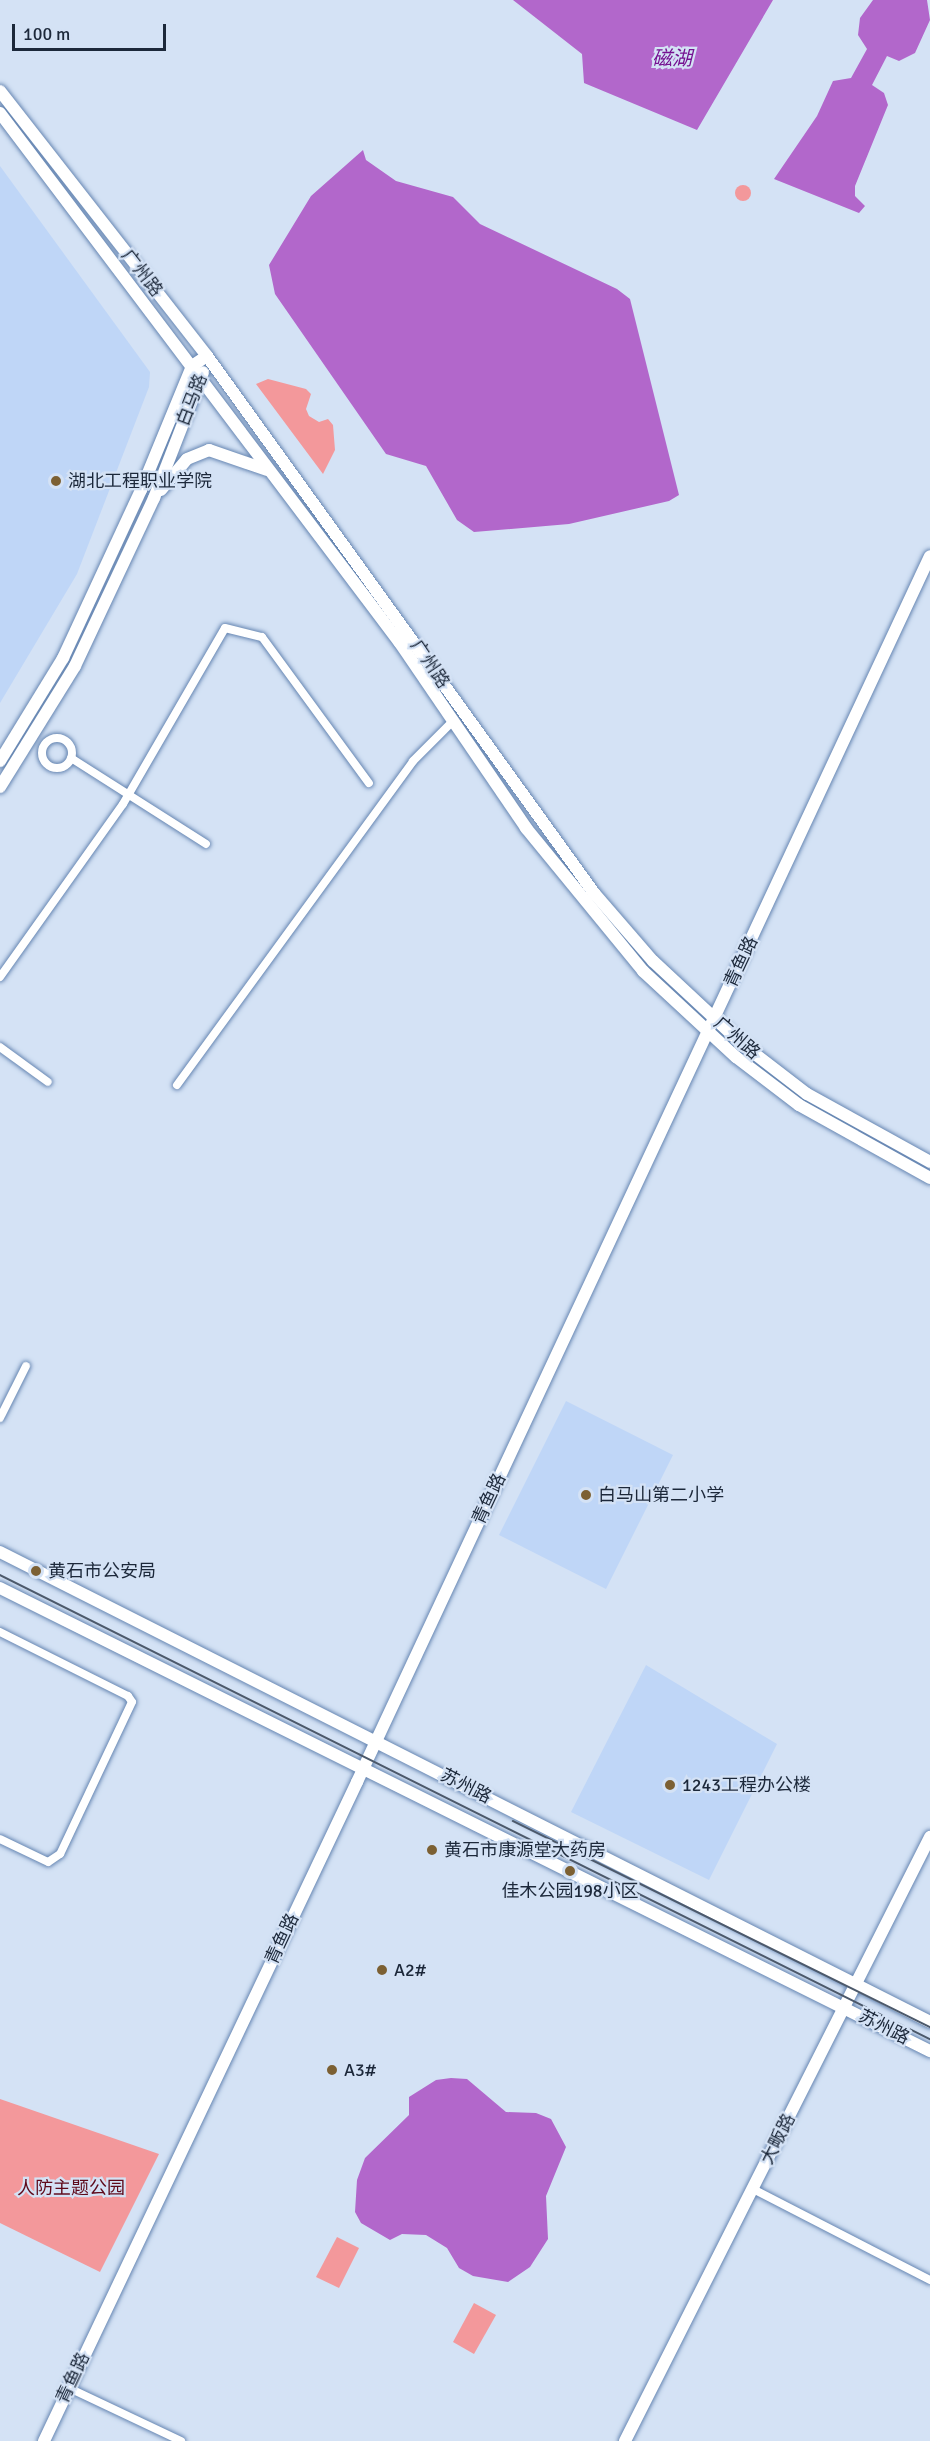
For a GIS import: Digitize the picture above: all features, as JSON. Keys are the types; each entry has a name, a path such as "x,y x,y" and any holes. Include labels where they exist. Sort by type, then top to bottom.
{"main road":[{"name":"广州路","path":"0,91 207,356 411,635 565,856 653,961 742,1044 807,1094 930,1162"},
{"name":"广州路","path":"0,113 202,377 268,471 400,643 583,902 643,971 709,1031 799,1105 930,1178"},
{"name":"白马路","path":"0,761 63,658 141,490 192,366 207,356"},
{"name":"白马路","path":"0,787 75,666 154,498 202,377 207,356"},
{"path":"154,498 187,459 209,450 268,471"},
{"name":"青鱼路","path":"44,2441 364,1767 930,556"},
{"name":"苏州路","path":"0,1552 930,2022"},
{"name":"苏州路","path":"0,1588 930,2050"},
{"name":"大畈路","path":"625,2441 930,1837"}],"street":[{"path":"0,977 128,795 225,628 262,637 369,783"},
{"path":"177,1085 413,761 453,721"},
{"path":"50,730 57,738 69,744 71,758 206,844"},
{"path":"43,759 44,745 57,738"},
{"path":"33,756 43,759 50,766 60,767 71,758"},
{"path":"0,1047 48,1082"},
{"path":"0,1418 26,1366"},
{"path":"0,1632 128,1696 132,1702 60,1854 48,1862 0,1839"},
{"path":"753,2189 930,2280"},
{"path":"69,2388 181,2441"}],"shaded area":[{"name":"湖北工程职业学院","path":"0,166 150,372 149,387 77,574 0,703"},
{"name":"白马山第二小学","path":"566,1401 673,1455 606,1589 499,1535"},
{"path":"646,1665 777,1744 709,1880 571,1812"}],"green space":[{"path":"743,185 751,193 743,201 735,193"},
{"path":"268,379 306,389 311,394 306,409 309,416 319,422 328,419 333,425 335,450 323,474 256,384"},
{"name":"人防主题公园","path":"0,2099 159,2154 100,2272 0,2223"},
{"path":"337,2237 359,2248 339,2288 316,2277"},
{"path":"474,2303 496,2315 474,2354 453,2342"}],"water":[{"name":"磁湖","path":"513,0 773,0 697,130 584,83 582,54"},
{"path":"873,0 927,0 930,20 915,53 899,61 887,56 872,85 884,93 888,105 855,186 855,196 865,206 859,213 774,179 817,116 833,81 851,78 867,49 858,35 860,18"},
{"path":"363,150 366,160 396,181 453,197 480,224 617,289 630,299 679,495 669,501 569,524 474,532 457,520 426,466 386,454 275,294 269,265 311,196"},
{"path":"467,2079 506,2112 536,2113 551,2119 566,2147 546,2196 548,2239 530,2267 508,2282 473,2276 459,2268 447,2248 426,2235 402,2234 390,2240 361,2223 355,2212 357,2180 365,2158 409,2115 409,2097 436,2080"}],"tram line":[{"path":"0,1575 930,2039"},
{"path":"513,1821 930,2027"}],"place":[{"name":"湖北工程职业学院","path":"56,481"},
{"name":"白马山第二小学","path":"586,1495"},
{"name":"黄石市公安局","path":"36,1571"},
{"name":"1243工程办公楼","path":"670,1785"},
{"name":"黄石市康源堂大药房","path":"432,1850"},
{"name":"佳木公园198小区","path":"570,1871"},
{"name":"A2#","path":"382,1970"},
{"name":"A3#","path":"332,2070"}]}
